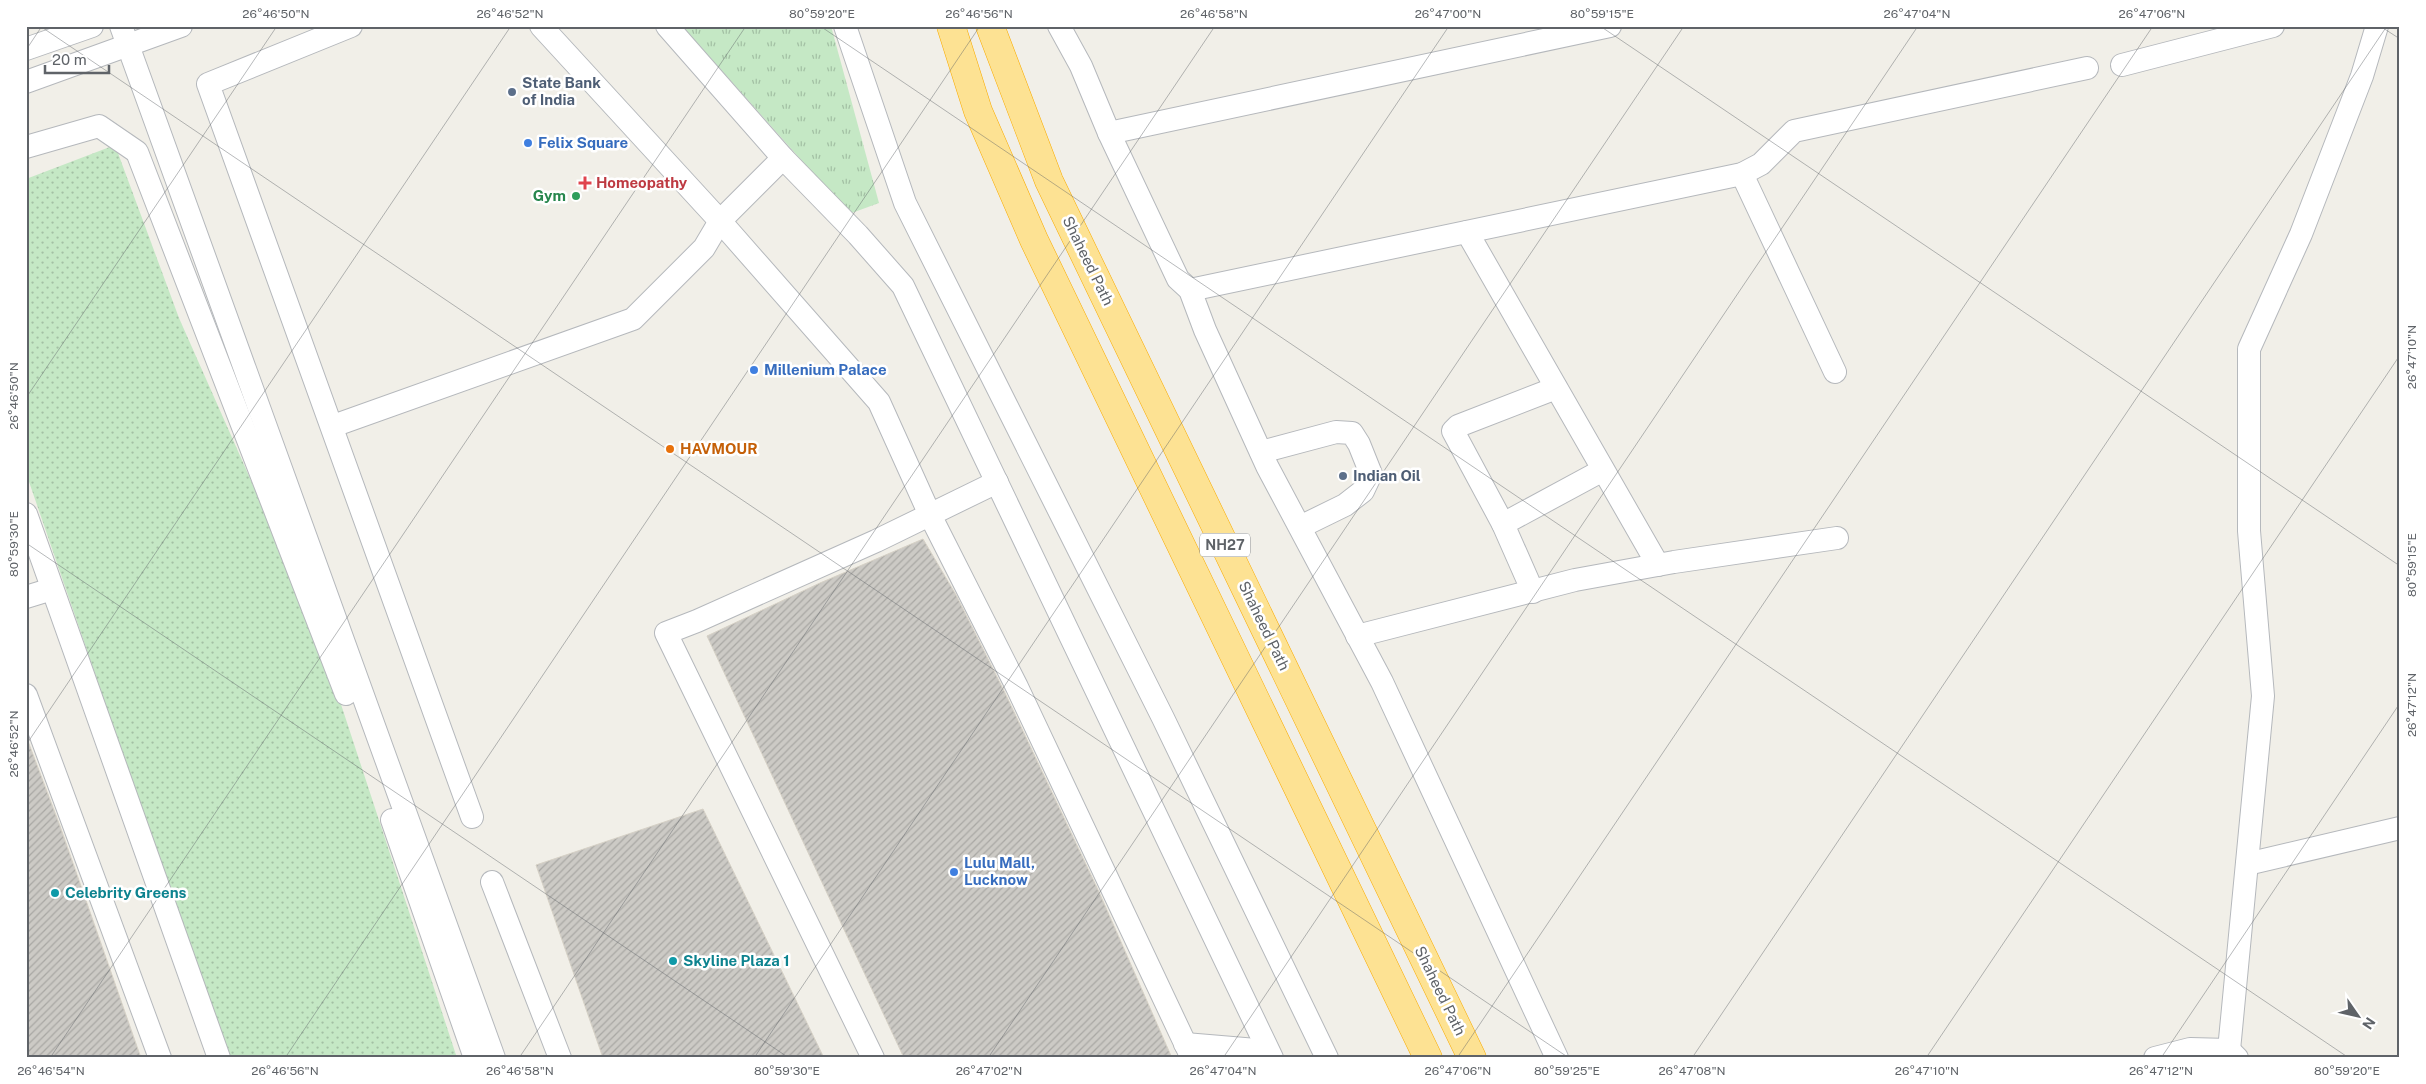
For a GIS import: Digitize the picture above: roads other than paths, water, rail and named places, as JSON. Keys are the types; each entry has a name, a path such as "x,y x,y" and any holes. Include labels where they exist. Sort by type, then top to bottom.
{"highway":[{"name":"NH27","path":"950,26 978,111 1034,240 1428,1058"},
{"name":"Shaheed Path","path":"990,26 1050,181 1472,1058"}],"street":[{"path":"26,49 92,26"},
{"path":"26,82 124,36 181,26"},
{"path":"351,26 208,84 333,426 391,594 472,817"},
{"path":"541,26 720,222 880,402 930,515 1017,687 1188,1051 1270,1054 903,286 858,235 783,158 667,26"},
{"path":"845,26 906,203 1163,718 1327,1058"},
{"path":"1059,26 1081,66 1109,132 1178,279 1190,290 1205,330 1261,452 1382,682 1557,1058"},
{"path":"1109,132 1610,26"},
{"path":"2122,65 2273,26"},
{"path":"2155,1058 2190,1049 2233,1054 2247,864 2264,696 2249,531 2249,349 2301,234 2362,76 2377,26"},
{"path":"124,36 494,1058"},
{"path":"1190,290 1742,174 1761,164 1794,131 2087,68"},
{"path":"26,147 99,126 137,152 363,737 475,1058"},
{"path":"333,426 633,319 704,248 720,222 783,158"},
{"path":"1742,174 1835,372"},
{"path":"1466,232 1658,565"},
{"path":"1533,592 1502,524 1453,431 1458,426 1556,388"},
{"path":"1261,452 1336,432 1352,433 1359,444 1371,474 1363,491 1345,505 1300,527"},
{"path":"1502,524 1603,470"},
{"path":"873,1058 666,632 696,622 876,541 996,482"},
{"path":"26,514 29,540 208,1058"},
{"path":"1357,636 1575,580 1658,565 1837,538"},
{"path":"29,540 52,588 220,1058"},
{"path":"26,597 52,588"},
{"path":"26,695 160,1058"},
{"path":"2247,864 2400,828"},
{"path":"492,882 560,1058"}],"place":[{"name":"State Bank of India","path":"512,92"},
{"name":"Felix Square","path":"528,143"},
{"name":"Homeopathy","path":"585,183"},
{"name":"Gym","path":"576,196"},
{"name":"Millenium Palace","path":"754,370"},
{"name":"HAVMOUR","path":"670,449"},
{"name":"Indian Oil","path":"1343,476"},
{"name":"Lulu Mall, Lucknow","path":"954,872"},
{"name":"Celebrity Greens","path":"55,893"},
{"name":"Skyline Plaza 1","path":"673,961"}]}
